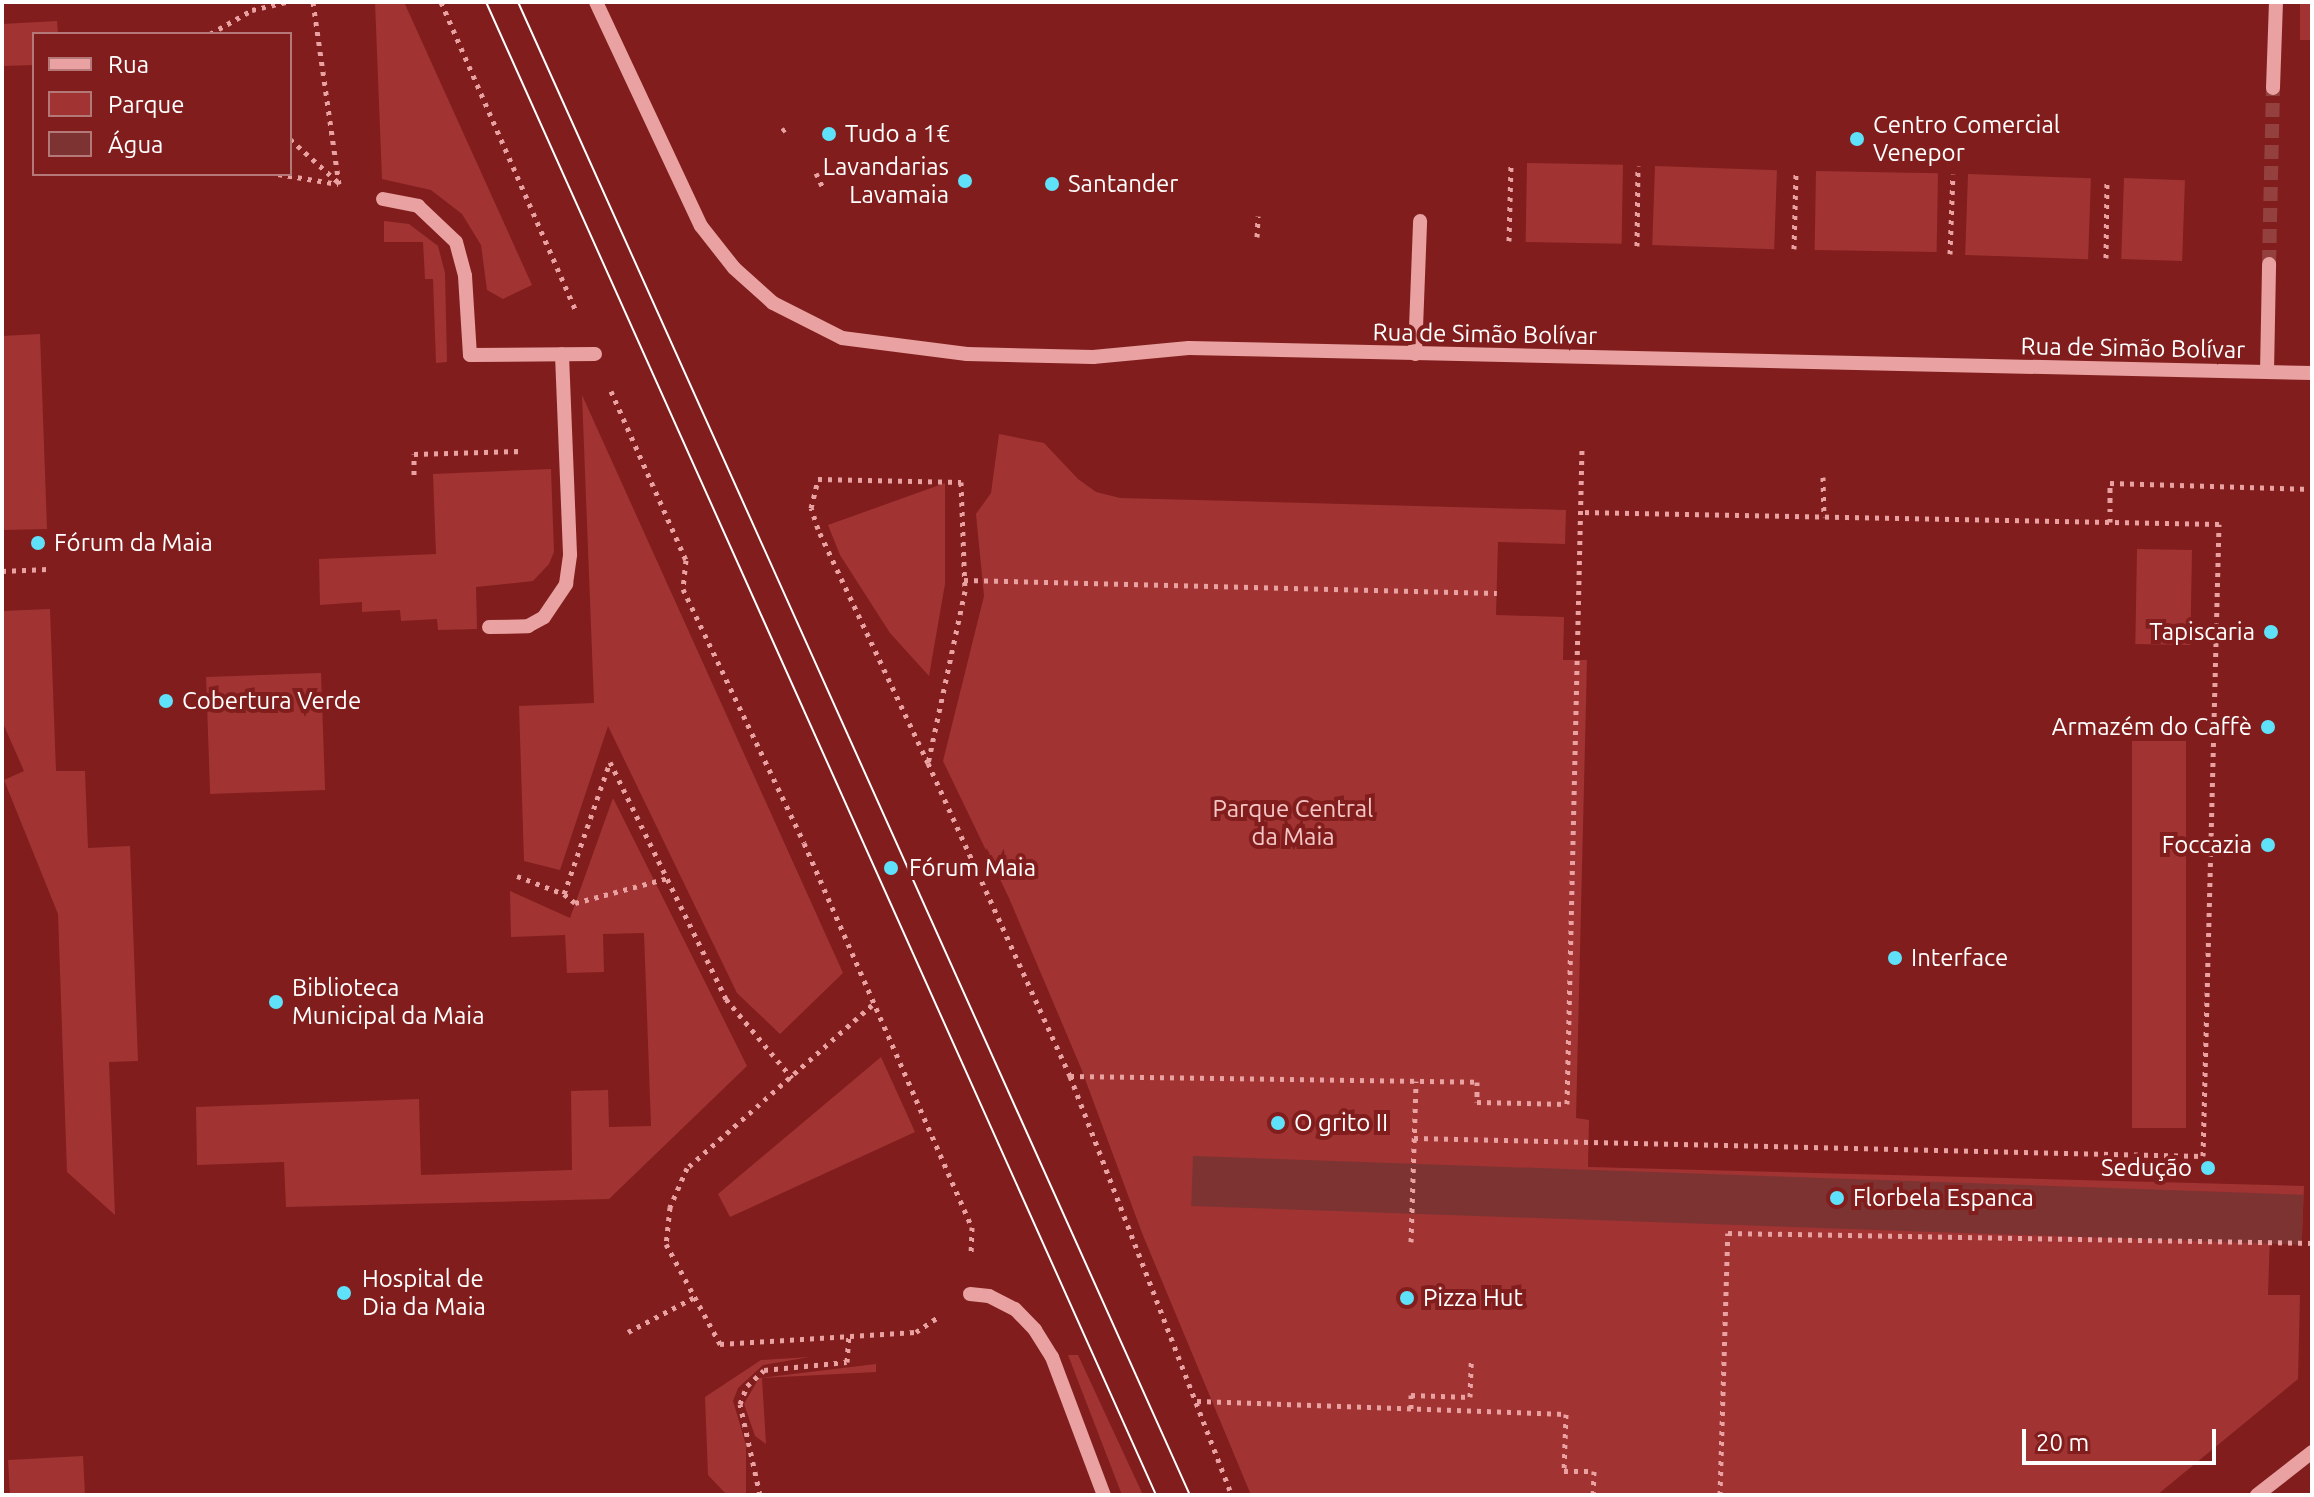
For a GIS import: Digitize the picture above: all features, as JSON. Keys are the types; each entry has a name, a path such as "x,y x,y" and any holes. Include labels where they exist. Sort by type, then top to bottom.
{"street":[{"name":"Rua de Simão Bolívar","path":"596,2 701,226 734,268 773,303 818,329 867,342 967,354 1093,357 1189,348 2312,373"},
{"path":"2273,88 2276,2"},
{"path":"383,199 418,206 456,242 465,276 470,355 595,354"},
{"path":"1415,354 1420,221"},
{"path":"2267,372 2269,264"},
{"path":"489,627 528,626 544,617 566,584 570,554 562,354"},
{"path":"970,1294 989,1296 1015,1309 1035,1330 1052,1357 1104,1495"},
{"path":"2257,1495 2312,1452"}],"path":[{"path":"252,2 252,10"},
{"path":"214,32 252,10 288,2"},
{"path":"313,2 339,184"},
{"path":"441,2 686,560 683,589 804,843 872,1005 972,1227 970,1294"},
{"path":"292,141 339,184"},
{"path":"1509,241 1511,162"},
{"path":"1637,246 1638,166"},
{"path":"1794,249 1796,170"},
{"path":"816,173 823,188"},
{"path":"1950,254 1953,174"},
{"path":"290,176 339,184"},
{"path":"2106,258 2107,179"},
{"path":"869,200 876,196"},
{"path":"1257,237 1258,216"},
{"path":"1070,1076 1477,1082 1477,1102 1567,1104 1582,446"},
{"path":"414,475 414,454 503,451"},
{"path":"1823,477 1824,517"},
{"path":"928,763 964,580 961,482 818,479 811,508 818,529 1070,1076 1232,1495"},
{"path":"2110,522 2110,483 2312,489"},
{"path":"1414,1138 2203,1156 2219,524 1580,512"},
{"path":"2,571 48,569"},
{"path":"964,580 1497,593"},
{"path":"564,894 610,762 726,999 792,1078"},
{"path":"517,876 564,894 575,903 668,878"},
{"path":"872,1005 687,1168 676,1188 666,1244 720,1344 916,1332"},
{"path":"1411,1242 1416,1081"},
{"path":"1720,1495 1728,1233 2312,1243"},
{"path":"628,1332 695,1297"},
{"path":"760,1495 740,1404 747,1386 764,1370 847,1362 849,1335"},
{"path":"1411,1409 1411,1395 1470,1397 1471,1359"},
{"path":"1197,1401 1566,1414 1564,1471 1594,1471 1593,1495"}],"green space":[{"path":"375,2 404,2 532,285 503,299 487,290 481,245 462,214 431,190 382,179"},
{"path":"2300,2 2312,2 2312,40 2300,40"},
{"path":"57,21 58,32 32,32 32,65 2,66 2,24"},
{"path":"1527,163 1623,165 1622,244 1526,242"},
{"path":"1655,166 1777,170 1774,249 1652,245"},
{"path":"1816,171 1938,173 1937,252 1815,250"},
{"path":"1968,174 2091,178 2088,259 1965,255"},
{"path":"2124,178 2185,180 2182,261 2121,259"},
{"path":"384,221 409,224 438,246 445,273 447,362 436,363 433,279 425,279 423,242 384,242"},
{"path":"40,334 47,529 2,530 2,336"},
{"path":"582,395 843,973 780,1034 737,993 608,726 560,870 524,861 519,706 594,703"},
{"name":"Parque Central da Maia","path":"999,434 1044,443 1078,479 1096,492 1120,498 1566,510 1565,544 1498,542 1496,615 1564,617 1563,660 1587,660 1576,1118 1589,1120 1588,1167 2304,1186 2302,1236 2270,1235 2268,1295 2300,1295 2298,1379 2157,1495 1251,1495 1142,1233 1081,1068 1009,898 943,761 984,596 976,514 991,493"},
{"path":"551,469 554,552 549,564 533,581 476,587 477,629 438,630 437,619 401,621 400,610 362,612 362,602 320,605 319,559 436,554 433,474"},
{"path":"945,483 945,584 929,676 890,633 840,555 828,525"},
{"path":"2137,549 2192,550 2190,645 2135,644"},
{"path":"50,609 56,771 85,771 88,848 130,846 138,1061 109,1062 115,1215 67,1172 58,914 4,780 24,771 2,721 2,611"},
{"path":"321,673 325,790 210,794 206,677"},
{"path":"2132,741 2186,741 2186,1128 2132,1128"},
{"path":"613,798 747,1066 609,1199 286,1207 284,1162 197,1165 196,1107 419,1099 421,1175 572,1170 571,1091 608,1090 609,1127 651,1126 644,933 603,934 604,972 567,973 565,935 511,937 510,891 570,918"},
{"path":"881,1057 915,1132 730,1217 718,1194"},
{"path":"1068,1355 1078,1355 1143,1495 1122,1495"},
{"path":"810,1357 763,1365 738,1388 733,1401 746,1445 746,1495 727,1495 708,1475 705,1397 761,1360"},
{"path":"876,1364 876,1372 762,1378 766,1444 755,1436 744,1404 759,1378"},
{"path":"83,1456 85,1495 10,1495 8,1460"}],"water":[{"path":"1193,1156 2303,1195 2302,1245 1191,1206"}],"tunnel":[{"path":"2269,264 2273,88"}],"tram line":[{"path":"486,2 1156,1495"},
{"path":"518,2 1190,1495"}],"place":[{"name":"Tudo a 1€","path":"829,134"},
{"name":"Centro Comercial Venepor","path":"1857,139"},
{"name":"Lavandarias Lavamaia","path":"965,181"},
{"name":"Santander","path":"1052,184"},
{"name":"Fórum da Maia","path":"38,543"},
{"name":"Tapiscaria","path":"2271,632"},
{"name":"Cobertura Verde","path":"166,701"},
{"name":"Armazém do Caffè","path":"2268,727"},
{"name":"Foccazia","path":"2268,845"},
{"name":"Fórum Maia","path":"891,868"},
{"name":"Interface","path":"1895,958"},
{"name":"Biblioteca Municipal da Maia","path":"276,1002"},
{"name":"O grito II","path":"1278,1123"},
{"name":"Sedução","path":"2208,1168"},
{"name":"Florbela Espanca","path":"1837,1198"},
{"name":"Hospital de Dia da Maia","path":"344,1293"},
{"name":"Pizza Hut","path":"1407,1298"}]}
